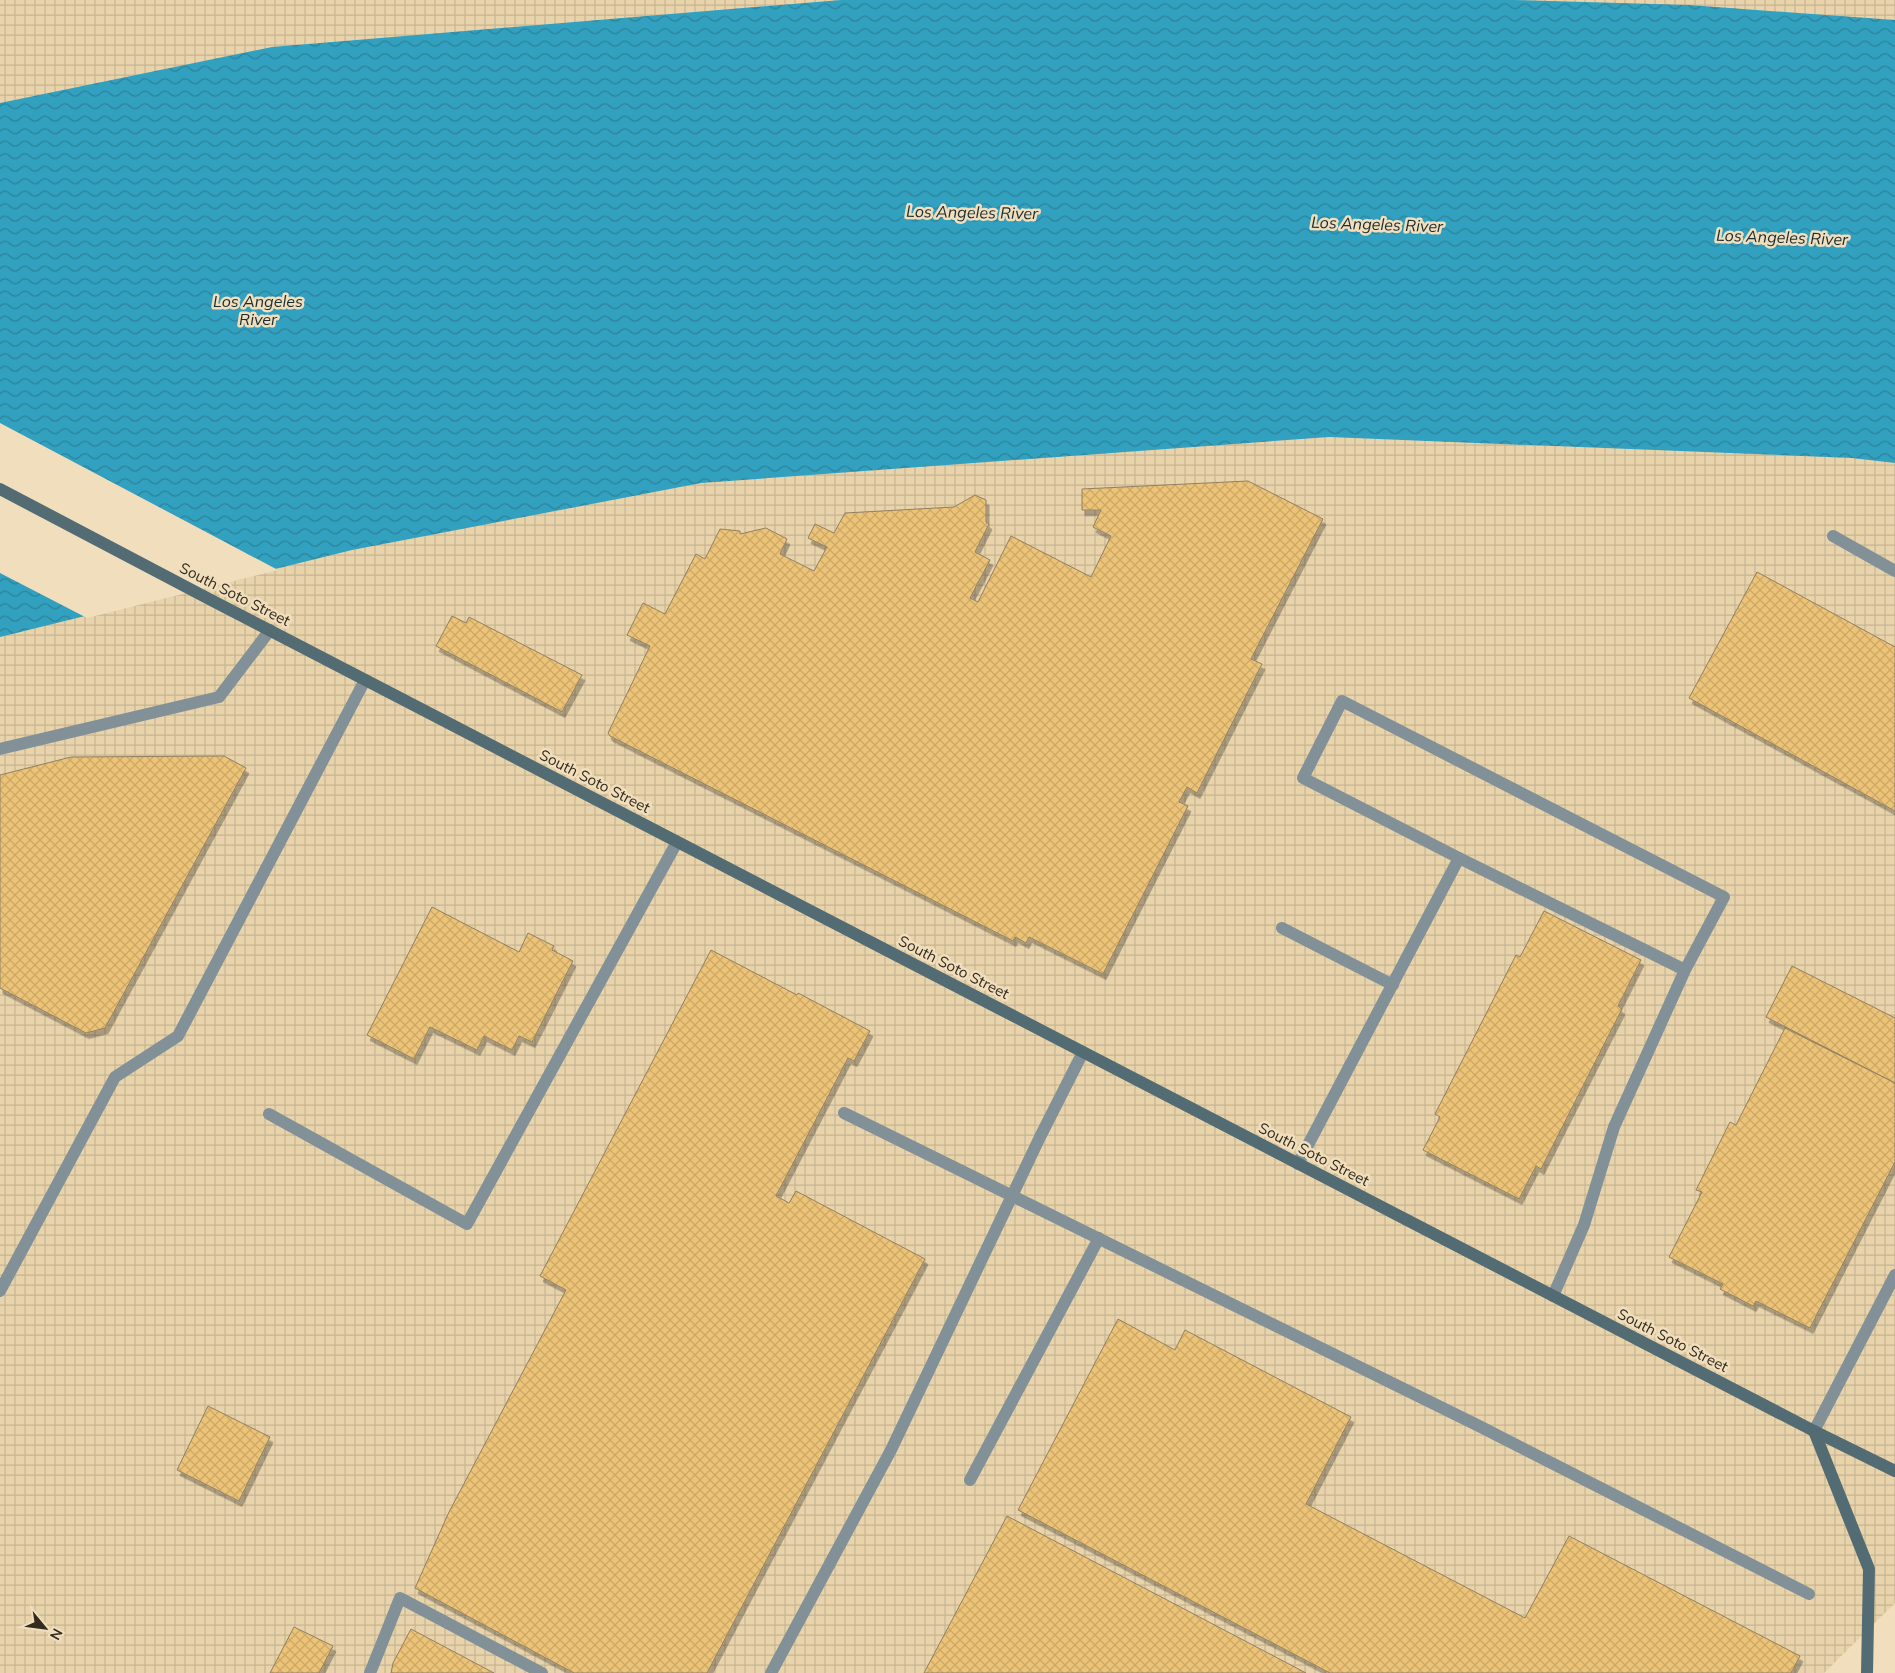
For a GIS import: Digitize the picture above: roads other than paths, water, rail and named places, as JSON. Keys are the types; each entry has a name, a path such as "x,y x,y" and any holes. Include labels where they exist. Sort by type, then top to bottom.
{"main road":[{"name":"South Soto Street","path":"0,489 210,600 1298,1164 1895,1471"},
{"path":"1814,1431 1869,1568 1867,1673"}],"lane":[{"path":"1833,536 1895,571"},
{"path":"0,749 219,697 270,630"},
{"path":"0,1291 115,1077 178,1036 365,680"},
{"path":"1553,1296 1584,1224 1614,1127 1685,970 1724,897 1342,701 1303,778 1685,970"},
{"path":"269,1114 467,1224 677,842"},
{"path":"1298,1164 1459,858"},
{"path":"1282,928 1393,985"},
{"path":"771,1673 891,1450 1012,1195 1083,1052"},
{"path":"844,1113 1479,1426 1809,1594"},
{"path":"970,1480 1099,1238"},
{"path":"1814,1431 1895,1275"},
{"path":"370,1673 400,1598 542,1673"}],"water":[{"name":"Los Angeles River","path":"841,0 1513,0 1689,5 1895,20 1895,463 1852,458 1329,437 701,483 352,550 0,637 0,103 272,47"}]}
